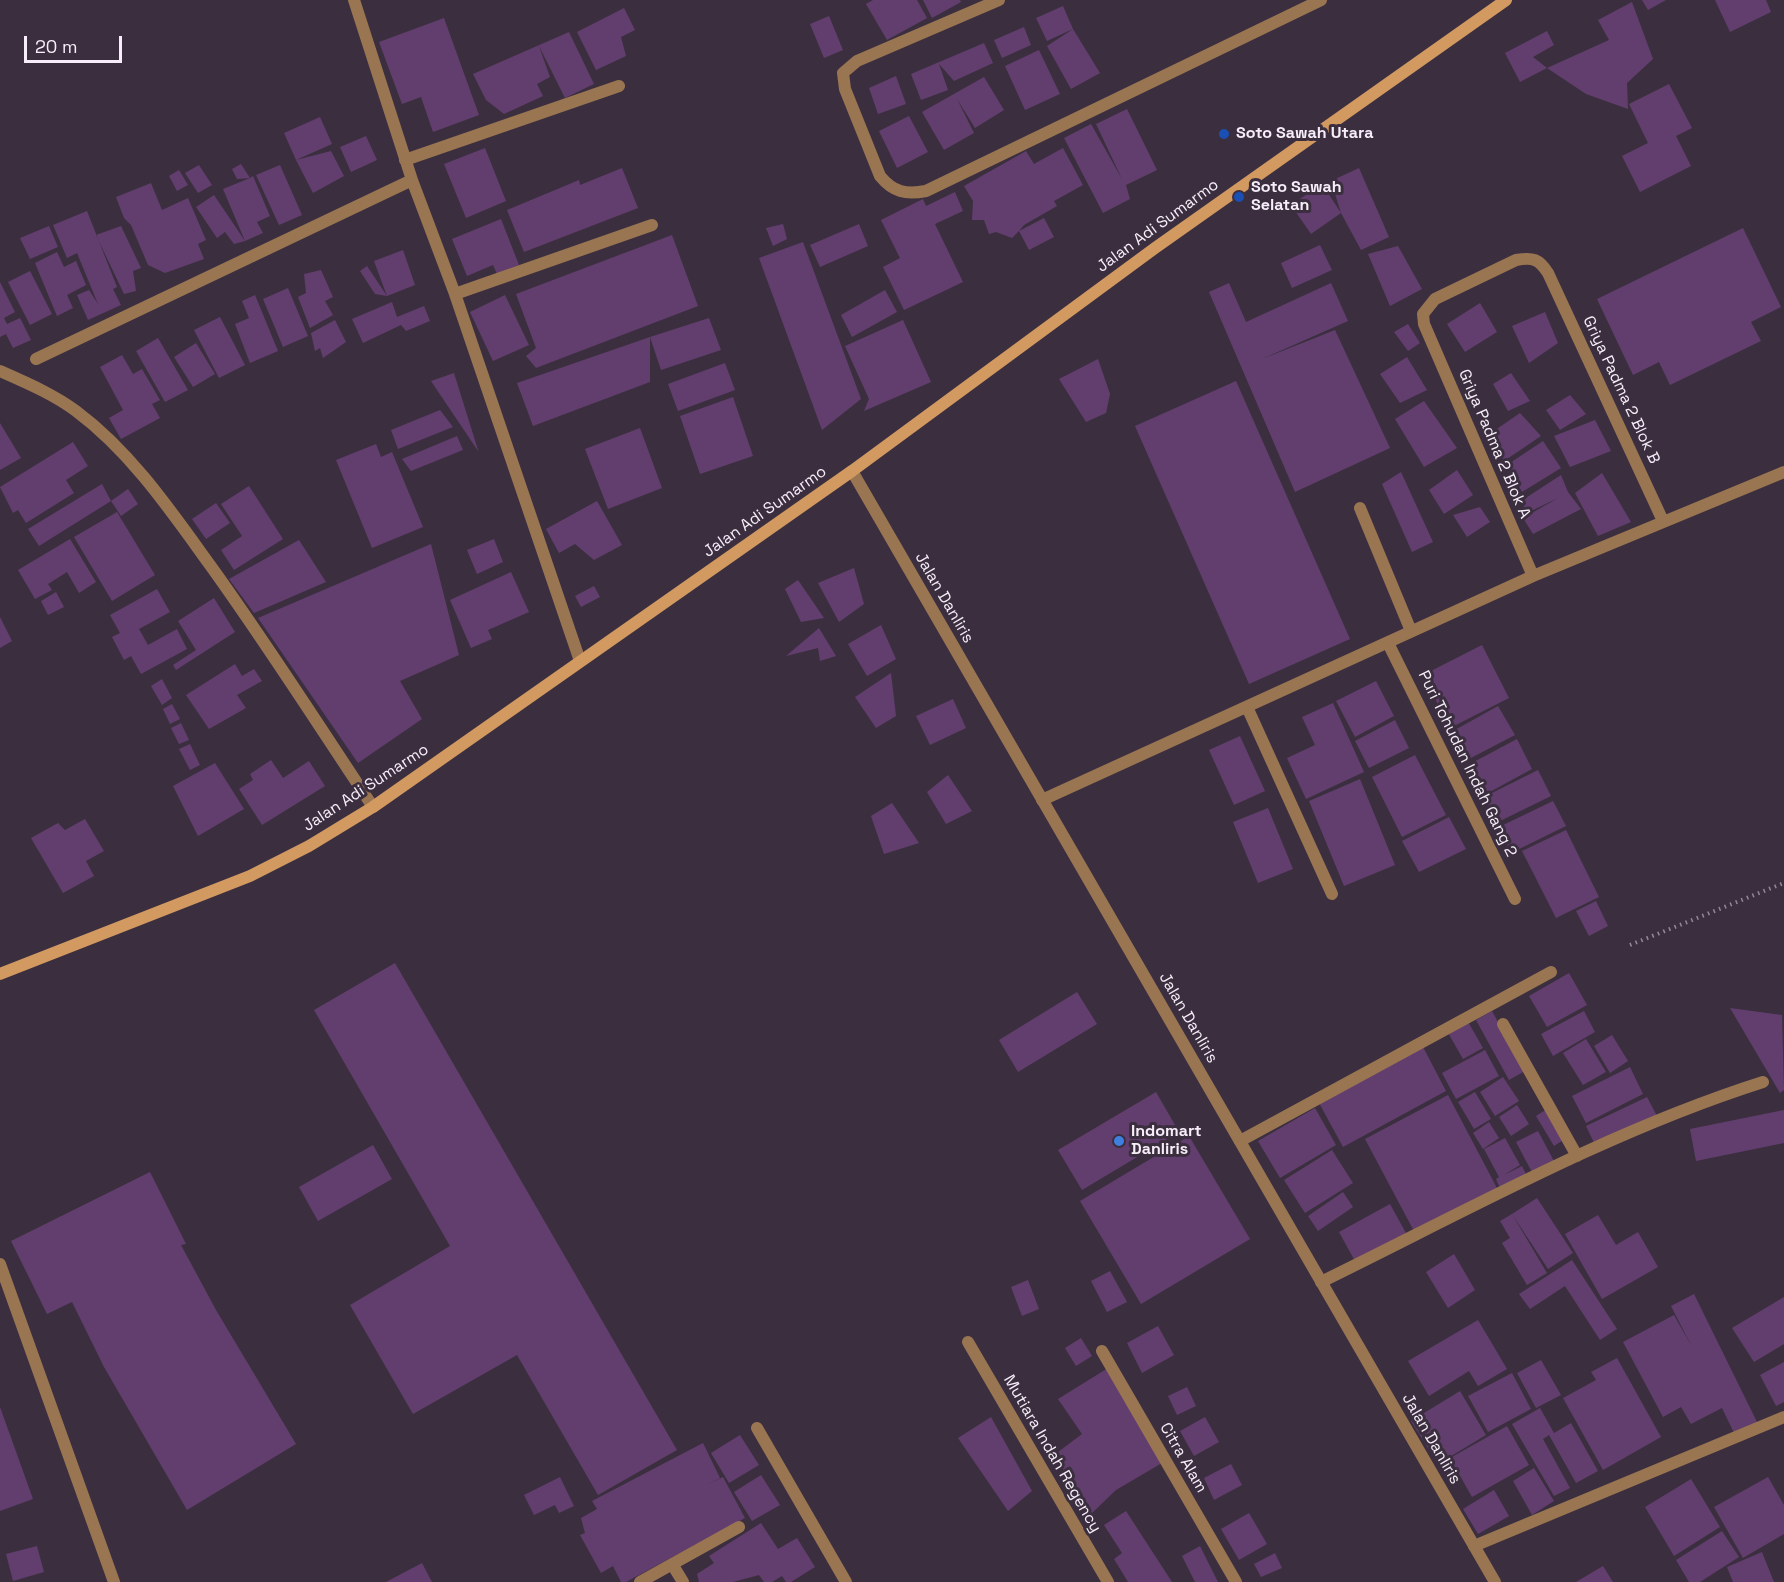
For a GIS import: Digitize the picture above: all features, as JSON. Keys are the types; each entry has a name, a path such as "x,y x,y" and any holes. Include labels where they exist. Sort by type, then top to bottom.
{"main road":[{"name":"Jalan Adi Sumarmo","path":"1,970 250,876 309,846 372,807 852,471 1155,248 1506,0"}],"street":[{"path":"354,0 405,160 455,294 580,662"},
{"path":"999,0 857,61 843,73 845,89 880,176 889,187 913,194 926,192 1321,0"},
{"path":"405,160 619,86"},
{"path":"36,359 412,180"},
{"path":"455,294 652,225"},
{"name":"Griya Padma 2 Blok B","path":"1424,324 1423,314 1435,299 1516,260 1530,257 1540,261 1548,273 1664,521"},
{"name":"Griya Padma 2 Blok A","path":"1424,324 1533,576"},
{"path":"0,371 51,394 78,413 117,448 152,487 251,622 372,807"},
{"name":"Jalan Danliris","path":"852,471 1495,1582"},
{"path":"1042,800 1533,576 1784,472"},
{"path":"1360,508 1411,631"},
{"name":"Puri Tohudan Indah Gang 2","path":"1388,643 1515,899"},
{"path":"1247,707 1332,894"},
{"path":"1240,1141 1551,972"},
{"path":"1503,1024 1577,1156"},
{"path":"1321,1282 1577,1156 1704,1101 1763,1082"},
{"path":"0,1264 114,1582"},
{"name":"Mutiara Indah Regency","path":"968,1342 1108,1582"},
{"name":"Citra Alam","path":"1102,1351 1236,1582"},
{"path":"1474,1546 1784,1417"},
{"path":"757,1428 846,1582"},
{"path":"640,1582 740,1527"},
{"path":"672,1564 682,1582"}],"path":[{"path":"1630,945 1784,883"}],"building":[{"path":"873,0 917,0 927,18 887,40 866,4"},
{"path":"923,0 960,0 961,2 932,18"},
{"path":"1642,0 1666,0 1648,10"},
{"path":"1715,0 1766,0 1771,12 1730,32"},
{"path":"1632,2 1653,59 1627,83 1628,109 1586,94 1547,68 1609,40 1598,20"},
{"path":"1063,6 1073,29 1047,41 1036,18"},
{"path":"624,8 635,30 621,37 626,56 596,70 577,32"},
{"path":"829,16 843,50 824,58 810,24"},
{"path":"444,18 479,115 433,132 421,97 402,104 379,42"},
{"path":"1024,27 1031,45 1002,58 994,40"},
{"path":"1073,29 1100,73 1071,89 1047,46"},
{"path":"1547,31 1554,45 1533,57 1547,68 1520,82 1505,53"},
{"path":"569,32 594,84 565,98 539,46 550,77 537,84 543,96 504,114 486,100 473,74"},
{"path":"984,43 993,63 954,81 939,64 948,90 921,100 911,74"},
{"path":"1039,50 1060,94 1025,110 1005,66"},
{"path":"896,76 906,104 878,114 869,88"},
{"path":"984,77 1004,110 975,128 957,99 974,133 944,150 922,112"},
{"path":"1669,84 1692,128 1676,136 1691,166 1640,192 1622,156 1648,143 1629,104"},
{"path":"1127,109 1157,170 1126,185 1130,199 1103,213 1064,138 1091,124 1122,179 1096,124"},
{"path":"909,116 928,152 897,168 879,131"},
{"path":"320,117 332,144 296,160 284,133"},
{"path":"366,136 377,160 351,172 340,147"},
{"path":"485,148 506,201 466,218 444,164"},
{"path":"1063,148 1083,185 1054,201 1057,206 1024,225 1012,238 996,232 989,234 984,220 972,220 973,201 964,186 1026,151 1034,164"},
{"path":"331,151 344,176 313,193 296,160"},
{"path":"241,164 250,178 237,179 232,169"},
{"path":"199,165 212,185 198,193 185,173"},
{"path":"280,165 302,215 279,225 256,175"},
{"path":"622,168 638,208 524,252 507,210 579,180 580,185"},
{"path":"1359,168 1389,237 1361,250 1341,213 1331,181"},
{"path":"179,170 188,185 177,191 169,176"},
{"path":"253,176 270,216 257,222 263,233 245,241 223,189"},
{"path":"151,183 162,210 188,198 206,240 198,244 204,259 165,273 148,265 116,197"},
{"path":"1322,184 1341,213 1311,234 1291,205"},
{"path":"955,192 963,211 935,224 963,282 904,310 883,267 900,258 881,220 923,199 926,206"},
{"path":"214,195 245,241 234,244 225,232 217,238 196,207"},
{"path":"87,211 117,287 113,289 121,305 88,320 77,295 89,290 98,304 77,253 67,258 53,225"},
{"path":"1044,218 1054,237 1029,250 1019,231"},
{"path":"501,219 519,265 497,274 493,265 467,276 452,239"},
{"path":"783,224 787,239 773,246 766,228"},
{"path":"859,224 868,246 820,267 810,245"},
{"path":"49,226 58,247 30,259 20,238"},
{"path":"121,226 141,268 133,271 136,291 124,294 96,235"},
{"path":"1743,228 1781,307 1751,322 1761,341 1670,385 1659,362 1633,375 1597,299"},
{"path":"672,235 698,306 536,368 526,356 536,348 516,294"},
{"path":"803,242 861,399 822,430 759,258"},
{"path":"1320,245 1332,270 1292,288 1281,263"},
{"path":"1398,246 1422,289 1390,306 1368,254"},
{"path":"403,250 415,285 387,296 374,261"},
{"path":"57,252 64,267 76,261 86,285 67,295 73,308 57,316 35,263"},
{"path":"367,266 387,296 375,294 360,271"},
{"path":"321,270 333,297 325,301 333,315 310,328 298,297 306,293 304,274"},
{"path":"30,271 52,314 30,325 8,282"},
{"path":"0,282 15,312 4,318 7,324 20,318 31,340 13,348 6,334 0,337"},
{"path":"1229,283 1246,322 1331,283 1348,321 1262,359 1335,330 1390,448 1295,492 1209,292"},
{"path":"288,288 308,336 283,347 263,299"},
{"path":"885,290 897,312 852,337 841,315"},
{"path":"255,295 278,351 250,363 235,324 249,318 242,301"},
{"path":"505,295 529,345 493,361 470,312"},
{"path":"392,302 397,317 424,306 430,321 406,331 401,325 363,343 352,319"},
{"path":"1480,303 1497,332 1465,352 1447,324"},
{"path":"1545,312 1558,343 1529,363 1512,326"},
{"path":"220,317 245,365 219,378 194,330"},
{"path":"709,318 721,350 661,370 650,337"},
{"path":"335,320 346,342 323,358 320,348 315,351 311,333"},
{"path":"903,320 931,382 864,411 869,399 845,346"},
{"path":"1408,324 1420,343 1408,351 1394,332"},
{"path":"650,337 650,382 533,426 517,383"},
{"path":"158,338 188,390 165,402 136,351"},
{"path":"196,343 215,374 193,387 174,357"},
{"path":"122,355 133,374 142,369 160,400 152,404 160,418 121,439 109,418 123,410 100,367"},
{"path":"1407,357 1427,390 1400,403 1380,374"},
{"path":"1098,359 1110,394 1106,413 1086,422 1059,379"},
{"path":"725,363 735,390 678,411 668,384"},
{"path":"454,373 478,450 478,451 431,381"},
{"path":"1511,373 1530,401 1508,411 1493,384"},
{"path":"1236,381 1350,639 1249,684 1135,426"},
{"path":"1570,395 1586,414 1560,430 1546,410"},
{"path":"733,397 753,456 700,474 680,416"},
{"path":"1424,401 1457,448 1424,467 1395,419"},
{"path":"440,410 453,427 398,449 391,430"},
{"path":"1520,413 1541,436 1504,461 1488,435"},
{"path":"1595,420 1611,451 1570,467 1554,436"},
{"path":"0,423 21,458 0,470"},
{"path":"640,428 662,488 608,509 585,449"},
{"path":"457,436 463,450 411,471 402,459"},
{"path":"1543,441 1561,468 1522,492 1507,465"},
{"path":"73,442 88,466 66,480 74,493 26,523 18,510 13,513 0,487"},
{"path":"376,444 381,457 392,452 423,527 372,548 336,460"},
{"path":"1457,470 1473,495 1444,514 1429,490"},
{"path":"1401,472 1433,542 1412,552 1382,484"},
{"path":"1602,473 1631,522 1598,536 1575,493"},
{"path":"1561,475 1568,492 1581,509 1533,534 1523,518 1558,498 1527,513 1521,501"},
{"path":"102,484 111,501 39,546 28,529"},
{"path":"249,486 283,539 234,570 221,550 242,536 221,504"},
{"path":"128,489 138,504 121,516 111,501"},
{"path":"597,501 622,545 594,560 575,544 559,553 546,529"},
{"path":"216,503 230,523 206,539 192,519"},
{"path":"1480,507 1490,522 1467,537 1453,515"},
{"path":"117,512 155,575 112,601 74,537"},
{"path":"70,539 96,582 79,593 67,572 48,584 52,590 35,599 18,570"},
{"path":"494,539 503,562 477,574 467,550"},
{"path":"299,540 326,582 254,613 229,579"},
{"path":"431,544 459,655 400,681 422,719 358,763 258,618"},
{"path":"854,568 864,604 839,622 818,583"},
{"path":"511,572 529,612 488,630 492,639 471,648 450,600"},
{"path":"798,580 824,618 801,622 785,589"},
{"path":"594,586 600,597 581,607 575,596"},
{"path":"157,589 170,612 139,629 148,645 177,629 187,649 141,674 131,656 124,660 112,637 120,633 110,615"},
{"path":"56,592 64,607 48,615 41,601"},
{"path":"214,598 235,632 176,670 173,665 196,650 178,621"},
{"path":"0,617 12,641 0,648"},
{"path":"881,625 896,659 867,676 848,644"},
{"path":"819,628 836,656 820,661 818,648 786,656"},
{"path":"1482,645 1509,698 1450,728 1423,675"},
{"path":"235,664 242,676 254,669 262,681 237,695 246,708 209,729 186,695"},
{"path":"891,673 896,716 876,728 855,697"},
{"path":"162,679 172,698 162,705 151,686"},
{"path":"1376,681 1394,716 1355,737 1336,701"},
{"path":"953,699 966,728 930,745 916,716"},
{"path":"1333,703 1364,772 1306,799 1287,758 1315,745 1302,717"},
{"path":"172,704 180,719 170,724 163,709"},
{"path":"1498,706 1515,735 1469,759 1453,731"},
{"path":"1395,720 1409,748 1369,768 1355,741"},
{"path":"181,723 189,740 179,744 171,728"},
{"path":"1240,736 1265,791 1234,805 1209,750"},
{"path":"1517,739 1532,769 1486,794 1470,764"},
{"path":"190,744 200,765 190,770 179,749"},
{"path":"1415,755 1446,815 1402,837 1372,777"},
{"path":"271,760 283,778 309,761 325,786 262,825 239,789 253,780 250,774"},
{"path":"215,763 244,809 198,836 173,786"},
{"path":"1538,770 1551,796 1496,823 1484,797"},
{"path":"948,775 972,811 946,824 927,792"},
{"path":"1360,779 1395,865 1344,886 1309,801"},
{"path":"1553,801 1566,826 1511,853 1499,827"},
{"path":"892,803 919,843 884,854 871,816"},
{"path":"1268,808 1293,869 1258,883 1233,822"},
{"path":"1449,817 1466,849 1419,872 1402,841"},
{"path":"85,819 104,851 86,861 94,876 63,893 31,838 58,823 65,830"},
{"path":"1566,830 1599,897 1556,918 1522,851"},
{"path":"1596,901 1608,926 1589,936 1576,911"},
{"path":"395,963 677,1450 598,1495 517,1355 413,1414 350,1305 450,1246 314,1010"},
{"path":"1569,973 1587,1005 1547,1027 1529,996"},
{"path":"1077,992 1097,1024 1018,1072 999,1040"},
{"path":"1730,1008 1782,1015 1784,1090 1780,1093"},
{"path":"1492,1011 1525,1071 1509,1080 1476,1020"},
{"path":"1584,1011 1595,1032 1553,1056 1541,1034"},
{"path":"1467,1020 1483,1048 1463,1059 1447,1031"},
{"path":"1612,1035 1628,1061 1610,1073 1594,1046"},
{"path":"1586,1039 1606,1072 1583,1085 1563,1053"},
{"path":"1422,1045 1446,1091 1343,1147 1318,1101"},
{"path":"1485,1050 1499,1076 1456,1099 1442,1073"},
{"path":"1630,1067 1643,1094 1586,1123 1572,1096"},
{"path":"1503,1077 1519,1101 1495,1116 1480,1092"},
{"name":"Indomart Danliris","path":"1156,1092 1179,1132 1082,1190 1058,1150"},
{"path":"1475,1092 1491,1119 1474,1129 1458,1102"},
{"path":"1448,1095 1498,1190 1415,1233 1365,1139"},
{"path":"1647,1097 1657,1116 1595,1145 1586,1126"},
{"path":"1517,1105 1529,1124 1511,1136 1499,1117"},
{"path":"1315,1108 1336,1145 1280,1178 1258,1141"},
{"path":"1547,1109 1565,1139 1554,1146 1536,1116"},
{"path":"1784,1110 1784,1143 1696,1161 1690,1129"},
{"path":"1489,1122 1499,1138 1483,1149 1473,1133"},
{"path":"1538,1131 1556,1165 1534,1176 1516,1142"},
{"path":"1189,1136 1250,1239 1141,1304 1080,1201"},
{"path":"1505,1138 1520,1165 1504,1175 1522,1166 1528,1178 1501,1191 1496,1179 1499,1177 1484,1149"},
{"path":"373,1145 392,1179 318,1221 299,1187"},
{"path":"1332,1150 1353,1183 1305,1213 1284,1180"},
{"path":"150,1172 186,1244 181,1245 216,1310 296,1444 187,1510 104,1367 72,1302 47,1314 11,1241"},
{"path":"1343,1192 1353,1207 1318,1231 1308,1216"},
{"path":"1537,1198 1573,1253 1548,1269 1512,1214"},
{"path":"1390,1204 1407,1235 1356,1263 1339,1232"},
{"path":"1512,1214 1547,1273 1527,1285 1502,1243 1510,1238 1500,1221"},
{"path":"1598,1215 1616,1245 1638,1232 1658,1267 1602,1299 1565,1234"},
{"path":"1454,1254 1475,1290 1448,1308 1426,1272"},
{"path":"1572,1260 1617,1329 1600,1340 1565,1286 1530,1309 1519,1294"},
{"path":"1110,1271 1127,1302 1107,1312 1091,1281"},
{"path":"1028,1280 1039,1309 1022,1316 1011,1287"},
{"path":"1694,1294 1758,1424 1735,1435 1722,1408 1691,1424 1681,1407 1663,1417 1623,1342 1674,1315 1692,1347 1671,1306"},
{"path":"1784,1297 1784,1344 1754,1362 1732,1328"},
{"path":"1478,1320 1507,1369 1478,1386 1469,1371 1429,1396 1408,1361"},
{"path":"1158,1326 1174,1355 1142,1373 1127,1343"},
{"path":"1081,1338 1092,1356 1076,1366 1065,1348"},
{"path":"1617,1358 1661,1437 1603,1470 1563,1398 1596,1380 1591,1372"},
{"path":"1541,1360 1561,1395 1536,1408 1517,1373"},
{"path":"1784,1362 1784,1402 1776,1406 1760,1375"},
{"path":"1108,1368 1162,1463 1116,1490 1091,1514 1054,1455 1082,1434 1058,1399"},
{"path":"1512,1373 1531,1409 1488,1432 1468,1396"},
{"path":"1187,1387 1196,1406 1177,1415 1168,1396"},
{"path":"1460,1391 1486,1435 1438,1464 1411,1421"},
{"path":"0,1407 33,1499 0,1511"},
{"path":"1540,1408 1554,1433 1571,1423 1598,1471 1576,1483 1549,1435 1543,1439 1570,1488 1554,1496 1512,1424"},
{"path":"991,1417 1032,1491 1008,1511 958,1438"},
{"path":"1205,1417 1219,1442 1194,1456 1180,1431"},
{"path":"1507,1426 1529,1465 1472,1497 1450,1458"},
{"path":"740,1435 759,1465 729,1483 711,1453"},
{"path":"703,1443 720,1478 706,1485 723,1477 745,1518 626,1582 621,1582 613,1566 601,1573 580,1535 585,1533 581,1518 597,1509 592,1501"},
{"path":"1231,1464 1242,1485 1214,1500 1204,1478"},
{"path":"1534,1468 1554,1501 1532,1515 1513,1481"},
{"path":"761,1475 780,1505 752,1521 734,1492"},
{"path":"560,1477 574,1506 559,1513 555,1505 534,1515 524,1495"},
{"path":"1768,1477 1784,1505 1784,1534 1743,1558 1714,1507"},
{"path":"1691,1479 1720,1527 1674,1556 1645,1507"},
{"path":"1494,1490 1509,1516 1478,1534 1463,1509"},
{"path":"1126,1511 1172,1582 1128,1582 1114,1559 1122,1553 1104,1525"},
{"path":"1249,1513 1267,1544 1239,1560 1221,1529"},
{"path":"761,1523 778,1549 797,1538 815,1567 791,1582 786,1582 782,1576 772,1582 764,1582 759,1575 733,1582 699,1582 697,1574 714,1563 709,1556"},
{"path":"1722,1531 1739,1557 1700,1582 1689,1582 1676,1560"},
{"path":"37,1546 44,1572 13,1581 6,1554"},
{"path":"1200,1546 1218,1582 1195,1582 1182,1556"},
{"path":"1762,1552 1774,1582 1733,1582 1727,1567"},
{"path":"1275,1553 1282,1568 1261,1577 1254,1564"},
{"path":"422,1563 432,1582 386,1582"},
{"path":"1603,1566 1613,1582 1576,1582"}],"place":[{"name":"Soto Sawah Utara","path":"1224,134"},
{"name":"Soto Sawah Selatan","path":"1239,197"},
{"name":"Indomart Danliris","path":"1119,1141"}]}
